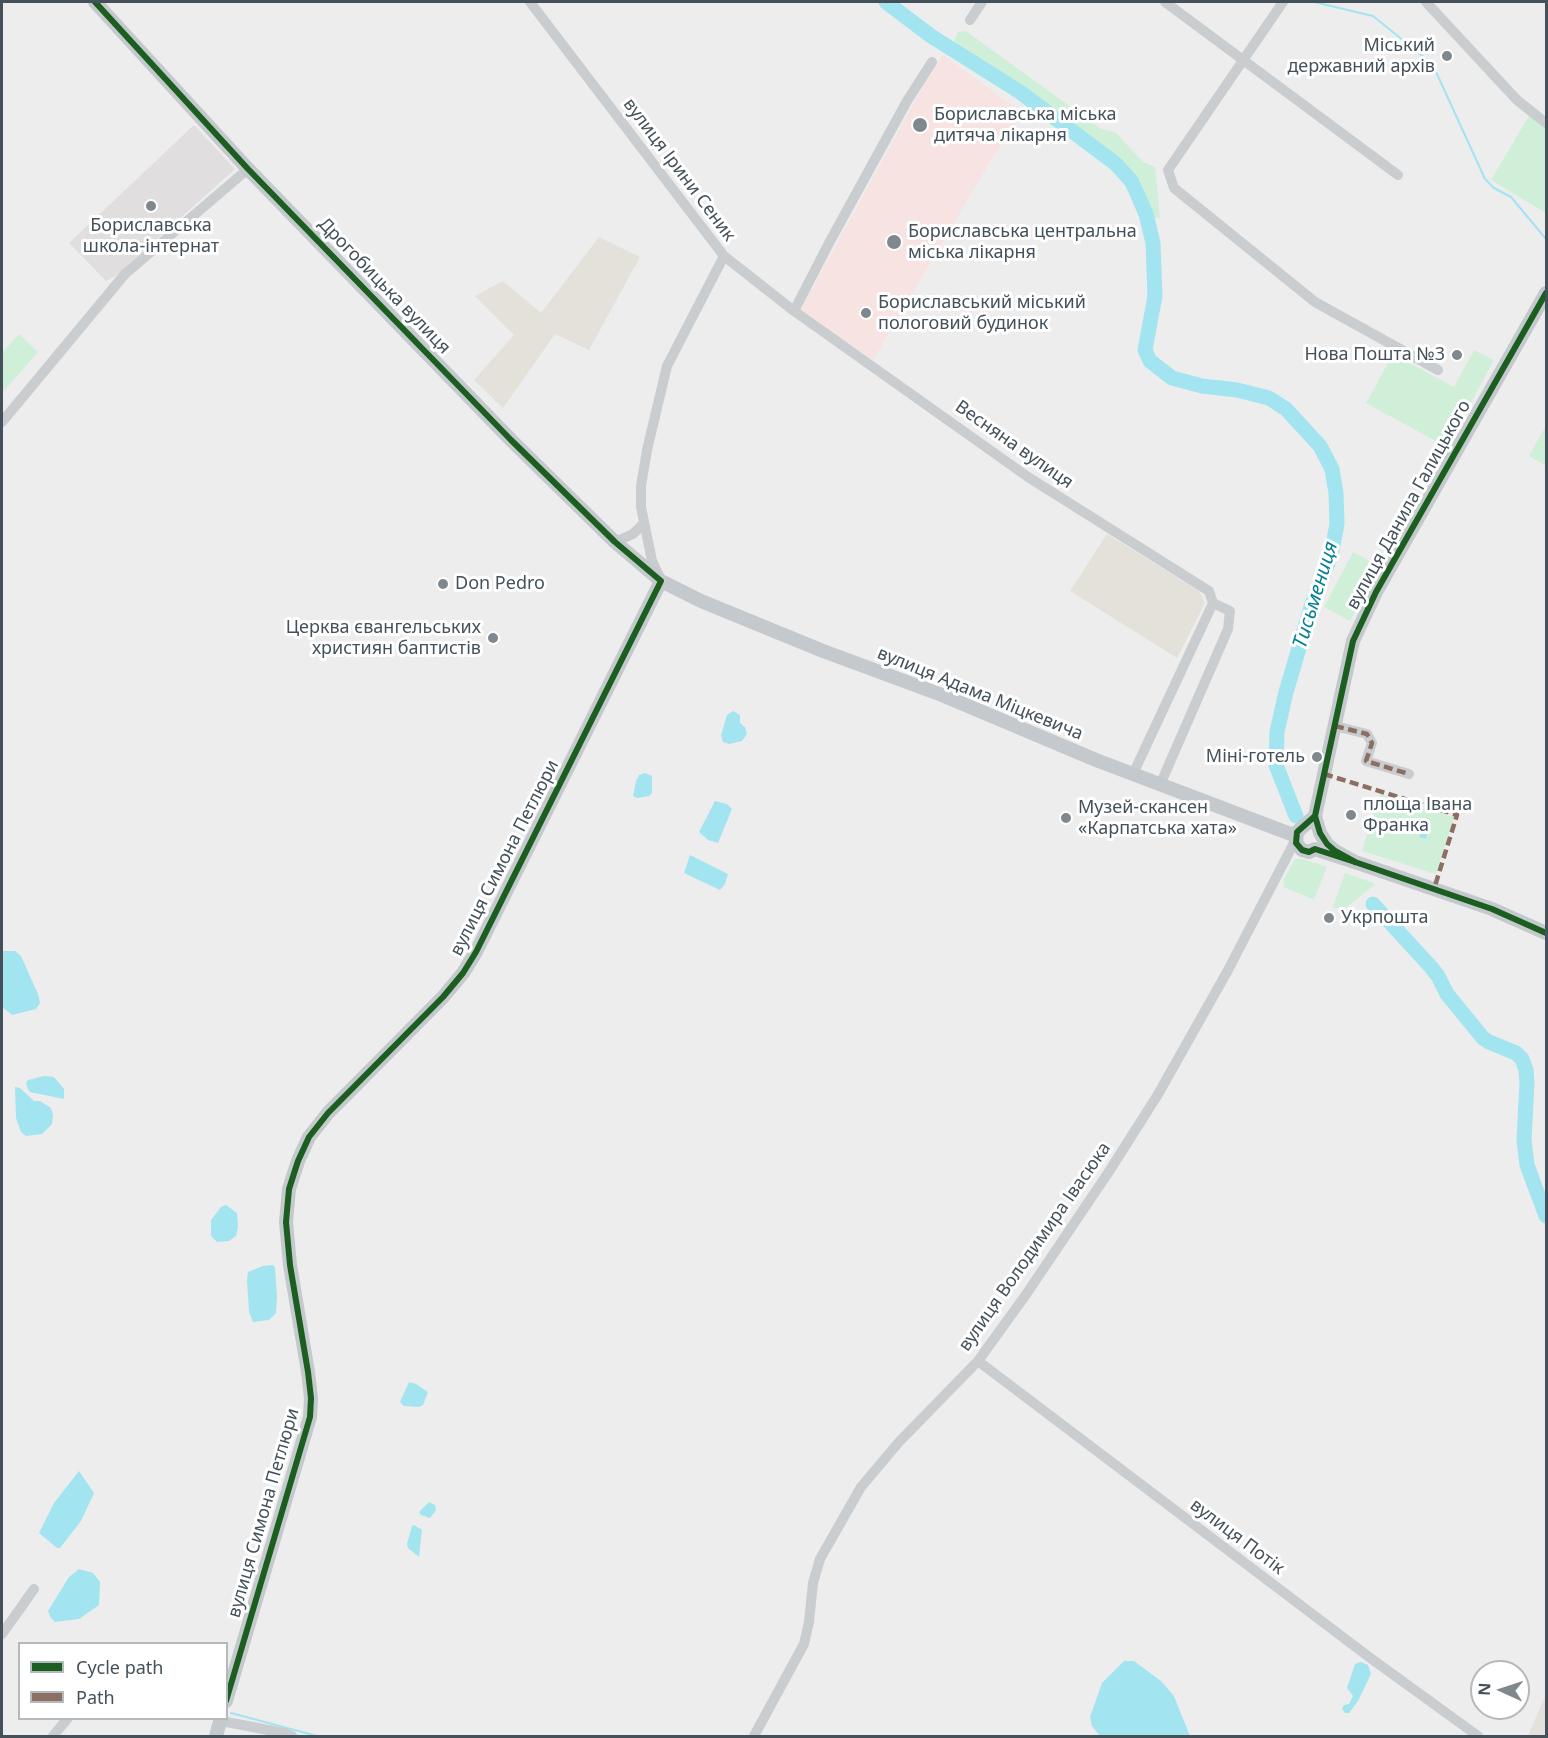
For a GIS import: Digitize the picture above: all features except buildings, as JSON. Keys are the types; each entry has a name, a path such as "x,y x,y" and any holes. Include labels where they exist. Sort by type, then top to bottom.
{"main road":[{"name":"Дрогобицька вулиця","path":"95,2 248,169 504,432 615,542 661,581"},
{"name":"вулиця Данила Галицького","path":"1316,816 1345,673 1358,628 1393,561 1546,293"},
{"name":"вулиця Адама Міцкевича","path":"661,581 701,601 823,651 942,695 1133,774 1300,839"},
{"name":"вулиця Симона Петлюри","path":"228,1694 310,1417 311,1398 308,1372 290,1265 286,1222 289,1189 298,1161 309,1137 327,1113 463,974 661,581"},
{"path":"1300,839 1321,840 1316,816"},
{"path":"1300,839 1316,816"},
{"path":"1320,833 1335,850 1355,862"},
{"path":"1300,839 1355,862 1492,909 1546,933"},
{"path":"216,1737 221,1720"}],"street":[{"name":"вулиця Ірини Сеник","path":"530,2 724,256 667,366 647,450 641,486 644,523 652,561 661,581"},
{"path":"970,20 982,2"},
{"path":"1165,2 1398,175"},
{"path":"1283,2 1168,170 1174,188 1316,302 1438,370"},
{"path":"1426,2 1516,100 1546,123"},
{"path":"794,311 901,111 932,62"},
{"path":"2,422 125,274 248,169"},
{"name":"Весняна вулиця","path":"724,256 794,311 1028,477 1209,591 1213,603 1230,611 1228,629 1160,784"},
{"path":"615,542 633,534 644,523"},
{"path":"1133,774 1213,603"},
{"path":"1335,726 1367,734 1372,743 1366,761 1409,774"},
{"name":"вулиця Володимира Івасюка","path":"754,1737 804,1644 815,1571 836,1528 861,1487 899,1442 978,1361 1025,1296 1157,1096 1227,972 1286,857 1300,839"},
{"name":"вулиця Потік","path":"978,1361 1478,1737"},
{"path":"2,1634 34,1589"},
{"path":"53,1737 67,1720"},
{"path":"221,1720 284,1733 292,1737"}],"shaded area":[{"path":"943,55 1023,113 988,165 873,360 800,311 926,81"},
{"name":"Бориславська школа-інтернат","path":"194,125 235,169 117,275 106,281 69,243"},
{"path":"599,237 640,257 589,350 555,334 503,408 474,380 514,335 475,296 503,281 541,313"},
{"path":"1107,534 1199,591 1205,603 1177,658 1070,591"},
{"path":"1546,1694 1546,1736 1528,1736"}],"green space":[{"path":"966,31 1101,129 1115,132 1143,162 1155,167 1160,218 1152,218 1140,180 1121,159 1024,87 953,44 958,32"},
{"path":"1529,116 1546,126 1546,213 1491,180"},
{"path":"19,334 38,352 2,393 2,353"},
{"path":"1474,350 1494,360 1447,447 1366,403 1393,354 1454,387"},
{"path":"1546,425 1546,466 1529,456"},
{"path":"1353,552 1379,566 1350,621 1324,607"},
{"path":"1380,794 1454,817 1436,874 1362,851"},
{"path":"1295,859 1327,867 1314,900 1284,887 1284,879"},
{"path":"1345,873 1374,883 1374,885 1342,911 1333,907"}],"water":[{"path":"733,711 740,715 740,723 745,727 747,734 742,741 729,744 723,742 721,735 727,715"},
{"path":"645,773 652,776 652,793 649,796 637,798 633,796 636,781 639,775"},
{"path":"715,801 727,804 732,809 718,843 708,840 699,832"},
{"path":"1412,823 1428,831 1426,839 1419,837 1421,832 1419,831 1418,833 1411,831 1410,834 1401,831 1403,824 1410,827"},
{"path":"690,855 728,874 720,890 684,873"},
{"path":"15,951 21,956 38,994 40,1003 36,1009 12,1015 2,1007 2,952"},
{"path":"44,1076 54,1077 64,1089 64,1099 30,1092 26,1083 28,1080"},
{"path":"15,1087 20,1088 34,1101 40,1101 51,1108 52,1124 42,1134 26,1136 21,1132 16,1118"},
{"path":"226,1205 237,1213 236,1236 229,1241 217,1242 211,1236 211,1220 221,1207"},
{"path":"273,1265 277,1296 276,1313 269,1320 253,1322 249,1312 248,1272"},
{"path":"409,1382 428,1392 423,1405 419,1407 404,1406 400,1402"},
{"path":"79,1471 94,1493 81,1521 60,1548 57,1548 39,1533 54,1503"},
{"path":"429,1502 435,1505 436,1510 430,1518 419,1512"},
{"path":"414,1525 422,1530 419,1557 408,1548 407,1544"},
{"path":"79,1569 93,1573 100,1582 99,1605 79,1619 55,1622 48,1611 69,1577"},
{"path":"1124,1661 1134,1661 1161,1681 1174,1696 1190,1736 1100,1736 1092,1726 1090,1717 1102,1683"},
{"path":"1361,1662 1368,1665 1371,1674 1358,1701 1349,1713 1345,1713 1342,1709 1344,1705 1349,1704 1353,1696 1347,1688 1355,1664"}],"waterway":[{"name":"Тисьмениця","path":"886,2 931,36 1020,92 1116,164 1132,182 1146,214 1153,243 1155,296 1145,350 1150,361 1172,378 1269,398 1286,409 1320,446 1332,469 1336,493 1337,524 1331,555 1312,604 1286,692 1277,732 1276,765 1296,816"},
{"path":"1314,2 1373,16 1425,58 1437,74 1485,179 1494,188 1511,197 1546,239"},
{"name":"Тисьмениця","path":"1373,904 1430,966 1447,994 1483,1038 1516,1053 1522,1059 1527,1083 1524,1140 1527,1165 1546,1216"},
{"path":"231,1713 317,1736"}],"marked path":[{"path":"1335,726 1367,734 1372,743 1366,761 1409,774"},
{"path":"1324,774 1457,815 1434,889"}],"cycle path":[{"path":"95,2 248,169 511,440 615,542 661,581 476,952 463,973 443,997 328,1113 309,1137 298,1161 289,1189 286,1222 290,1265 308,1372 311,1398 310,1417 228,1694"},
{"path":"1355,862 1327,844 1320,833 1315,816 1353,641 1376,592 1546,293"},
{"path":"1315,816 1297,832 1296,843 1302,850 1309,852 1315,849 1355,862 1492,909 1546,933"}],"place":[{"name":"Міський державний архів","path":"1447,56"},
{"name":"Бориславська міська дитяча лікарня","path":"920,125"},
{"name":"Бориславська школа-інтернат","path":"151,206"},
{"name":"Бориславська центральна міська лікарня","path":"894,242"},
{"name":"Бориславський міський пологовий будинок","path":"866,313"},
{"name":"Нова Пошта №3","path":"1457,355"},
{"name":"Don Pedro","path":"443,584"},
{"name":"Церква євангельських християн баптистів","path":"493,638"},
{"name":"Міні-готель","path":"1317,757"},
{"name":"площа Івана Франка","path":"1351,815"},
{"name":"Музей-скансен «Карпатська хата»","path":"1066,818"},
{"name":"Укрпошта","path":"1329,918"}]}
